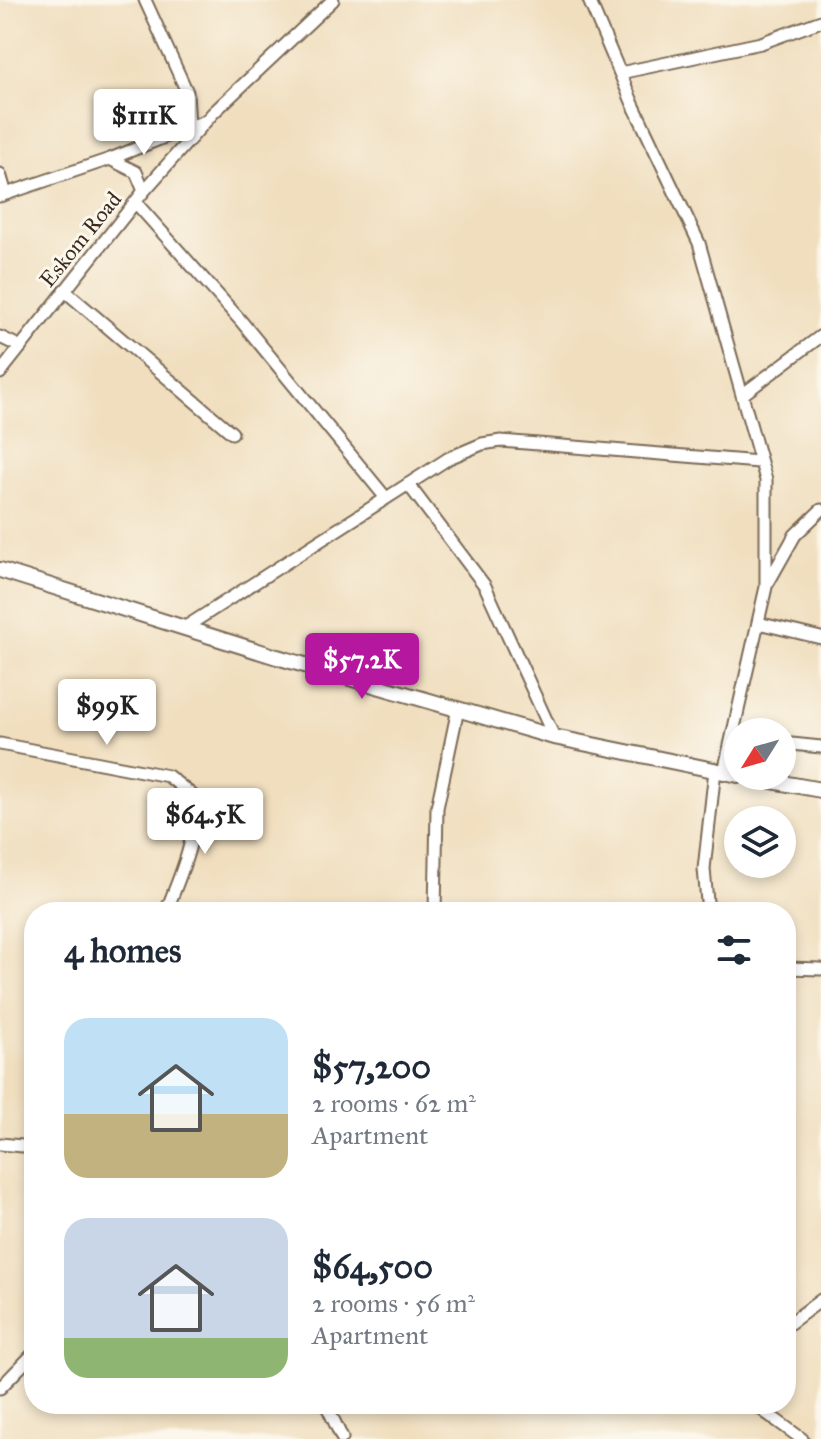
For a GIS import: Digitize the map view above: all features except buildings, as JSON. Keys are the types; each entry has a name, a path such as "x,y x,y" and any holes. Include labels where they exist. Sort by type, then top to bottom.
{"street":[{"path":"145,0 187,92 189,128"},
{"name":"Eskom Road","path":"0,373 144,191 207,120 333,0"},
{"path":"589,0 699,243 768,500 766,587 740,718"},
{"path":"620,73 761,43 821,21"},
{"path":"0,174 3,195 110,159 207,120"},
{"path":"110,159 136,172 144,191"},
{"path":"136,203 241,321 386,498"},
{"path":"64,290 232,433"},
{"path":"742,395 821,336"},
{"path":"0,337 21,347"},
{"path":"184,628 467,449 501,441 759,462"},
{"path":"408,484 485,586 554,737"},
{"path":"766,587 795,535 821,510"},
{"path":"0,570 184,628 554,737 724,773"},
{"path":"758,623 821,638"},
{"path":"435,902 437,808 458,709"},
{"path":"0,744 168,776 180,782 192,795 196,814 186,859 170,902"},
{"path":"796,744 821,747"},
{"path":"707,902 704,869 724,782"},
{"path":"796,785 821,790"},
{"path":"796,968 821,969"},
{"path":"0,1144 24,1146"},
{"path":"796,1319 821,1300"},
{"path":"0,1388 24,1363"},
{"path":"331,1414 342,1438"},
{"path":"768,1414 802,1439"}]}
